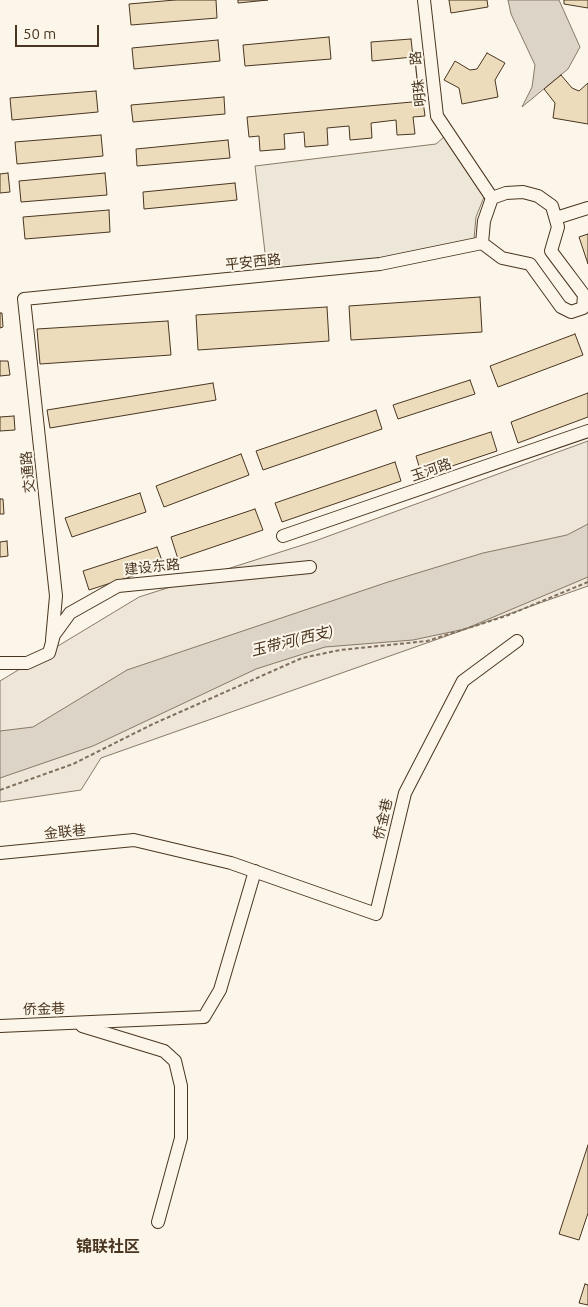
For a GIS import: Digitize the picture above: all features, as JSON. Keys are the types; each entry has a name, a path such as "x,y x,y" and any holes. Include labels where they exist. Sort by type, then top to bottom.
{"street":[{"name":"明珠一路","path":"424,0 437,116 492,198"},
{"path":"523,192 538,196 552,206 556,218 558,227 551,251 584,295 585,312 571,312 561,307 530,264 502,258 482,242 484,221 492,198 506,193 523,192"},
{"path":"556,218 588,208"},
{"name":"平安西路","path":"24,299 380,264 482,242"},
{"name":"交通路","path":"24,299 56,596 52,640"},
{"name":"玉河路","path":"283,536 588,431"},
{"name":"建设东路","path":"0,663 27,663 49,653 52,640 70,613 118,586 310,567"},
{"name":"侨金巷","path":"134,840 231,863 376,914 405,793 409,784 463,681 517,641"},
{"name":"金联巷","path":"0,854 134,840"},
{"name":"侨金巷","path":"0,1026 204,1017 220,990 255,871"},
{"path":"72,1023 164,1051 175,1061 181,1086 180,1138 158,1222"}],"path":[{"path":"0,790 72,764 162,720 302,658 340,650 427,641 506,616 588,582"}],"shaded area":[{"path":"444,137 484,197 476,217 474,239 379,260 267,270 255,166 436,144"},
{"path":"588,441 588,586 101,758 81,790 0,802 0,681 139,597 315,541"}],"water":[{"path":"508,0 559,0 580,47 568,69 522,107 532,87 535,65 511,14"},
{"name":"玉带河(西支)","path":"588,524 588,577 465,629 413,640 325,647 256,669 93,746 0,778 0,731 33,727 127,670 388,582 483,553 567,535"}],"building":[{"path":"175,0 216,0 217,18 131,25 129,4"},
{"path":"238,0 268,0 238,3"},
{"path":"449,0 487,0 488,7 451,13"},
{"path":"564,0 588,0 588,8 564,4"},
{"path":"329,37 331,59 245,66 243,45"},
{"path":"411,39 413,57 372,61 371,42"},
{"path":"218,40 220,61 134,69 132,48"},
{"path":"487,53 505,63 495,80 498,97 462,104 459,88 444,80 455,61 470,70 477,69"},
{"path":"561,75 572,88 579,91 588,83 588,124 553,118 555,103 544,89"},
{"path":"96,91 98,112 12,120 10,98"},
{"path":"224,97 225,114 133,122 131,105"},
{"path":"423,101 425,116 413,117 415,134 397,135 396,120 371,123 372,138 350,140 349,126 327,128 328,145 305,147 304,132 284,134 285,149 260,151 259,136 249,137 247,117"},
{"path":"101,135 103,156 17,164 15,142"},
{"path":"228,140 230,158 137,166 136,149"},
{"path":"8,173 10,192 0,193 0,174"},
{"path":"105,173 107,195 21,202 19,181"},
{"path":"235,183 237,200 144,209 143,192"},
{"path":"109,210 110,232 25,239 23,217"},
{"path":"588,234 588,264 579,237"},
{"path":"480,297 482,332 351,340 349,306"},
{"path":"327,307 329,341 198,350 196,315"},
{"path":"0,313 2,313 3,327 0,328"},
{"path":"168,321 171,355 40,364 37,329"},
{"path":"575,334 583,355 498,387 490,366"},
{"path":"0,361 8,361 10,375 0,376"},
{"path":"470,380 475,394 398,419 393,405"},
{"path":"213,383 216,400 50,428 47,410"},
{"path":"588,393 588,417 518,443 511,422"},
{"path":"376,410 382,429 263,470 256,451"},
{"path":"14,416 15,430 0,431 0,417"},
{"path":"491,432 497,451 422,476 416,456"},
{"path":"241,454 249,475 164,507 156,486"},
{"path":"395,462 401,481 282,522 275,503"},
{"path":"140,493 146,512 72,537 65,518"},
{"path":"0,499 3,499 4,514 0,514"},
{"path":"255,509 263,530 178,559 171,537"},
{"path":"7,541 8,556 0,557 0,542"},
{"path":"157,547 164,566 89,590 83,571"},
{"path":"588,1145 588,1213 579,1240 559,1234"},
{"path":"585,1284 588,1285 588,1305 579,1303"}],"district":[{"name":"锦联社区","path":"108,1247"}]}
